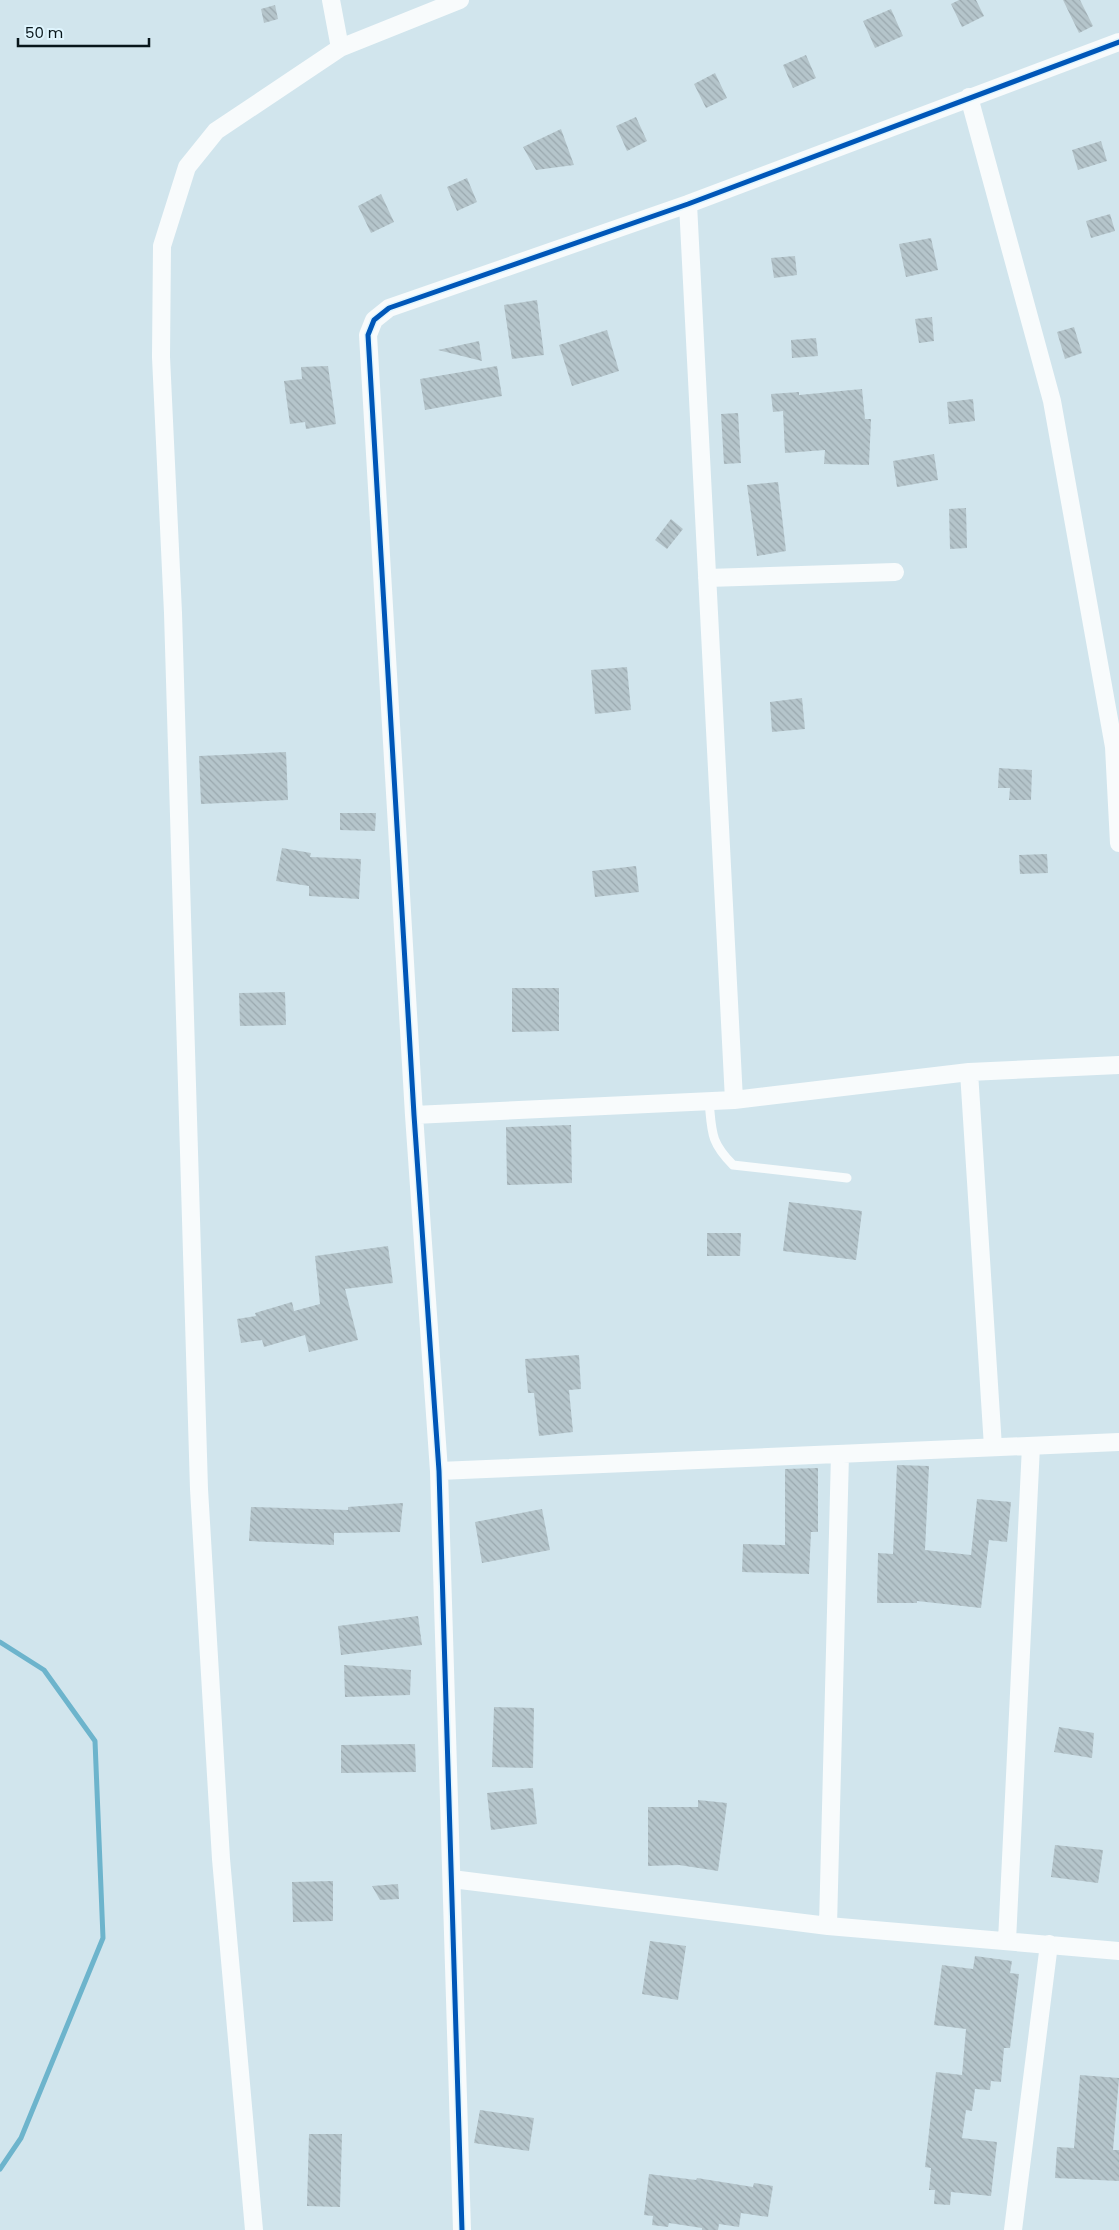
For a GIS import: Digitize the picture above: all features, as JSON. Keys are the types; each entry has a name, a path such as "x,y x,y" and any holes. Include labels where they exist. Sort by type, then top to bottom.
{"street":[{"path":"331,0 340,48"},
{"path":"254,2230 221,1859 199,1489 174,623 161,357 162,246 187,167 216,131 340,48 460,0"},
{"path":"462,2230 439,1471 414,1115 368,335 374,320 389,308 688,204 1119,42"},
{"path":"969,97 1052,401 1114,747 1119,843"},
{"path":"688,204 734,1100"},
{"path":"708,578 895,572"},
{"path":"414,1115 734,1100 969,1072 1119,1065"},
{"path":"969,1072 993,1448"},
{"path":"439,1471 1119,1442"},
{"path":"1007,1941 1031,1446"},
{"path":"828,1926 840,1454"},
{"path":"452,1878 828,1926 1119,1951"},
{"path":"1013,2230 1049,1944"}],"lane":[{"path":"710,1101 712,1134 716,1145 734,1165 847,1178"}],"building":[{"path":"959,0 976,0 984,16 962,27 951,4"},
{"path":"1063,0 1080,0 1093,26 1079,33"},
{"path":"275,5 278,19 264,23 261,9"},
{"path":"891,9 903,36 875,48 863,21"},
{"path":"806,55 816,78 793,88 783,65"},
{"path":"715,73 727,98 706,108 694,84"},
{"path":"636,117 647,141 627,151 616,126"},
{"path":"561,129 574,165 536,170 523,147"},
{"path":"1101,141 1107,161 1078,170 1072,150"},
{"path":"467,178 477,202 457,211 447,187"},
{"path":"381,194 394,222 371,233 358,206"},
{"path":"1110,214 1115,231 1091,238 1086,221"},
{"path":"931,238 938,270 906,277 899,244"},
{"path":"795,256 797,275 774,278 771,258"},
{"path":"537,300 544,355 512,359 504,305"},
{"path":"932,317 934,341 919,343 915,319"},
{"path":"1074,327 1082,353 1065,359 1057,332"},
{"path":"607,330 619,371 572,386 559,345"},
{"path":"816,338 818,356 792,358 791,340"},
{"path":"479,341 482,361 438,350"},
{"path":"328,366 336,424 306,429 305,422 290,424 284,381 302,379 301,367"},
{"path":"497,366 502,396 425,410 420,379"},
{"path":"862,389 865,419 871,419 869,465 824,464 825,450 785,453 783,411 773,412 771,394 799,392 799,395"},
{"path":"973,399 975,421 949,424 947,402"},
{"path":"738,413 741,463 724,464 721,414"},
{"path":"934,454 938,480 897,487 893,461"},
{"path":"778,482 786,551 757,556 747,485"},
{"path":"966,508 967,548 950,549 949,509"},
{"path":"671,519 683,529 667,549 655,540"},
{"path":"627,667 631,710 595,714 591,670"},
{"path":"802,698 805,729 772,732 770,702"},
{"path":"286,752 288,800 201,804 199,756"},
{"path":"999,768 1032,770 1031,800 1009,800 1010,788 998,788"},
{"path":"340,813 376,813 375,831 340,830"},
{"path":"282,848 311,853 310,857 361,859 359,899 309,896 309,886 276,881"},
{"path":"1047,854 1048,873 1020,874 1019,855"},
{"path":"636,866 639,892 595,897 592,871"},
{"path":"512,988 559,988 559,1031 512,1032"},
{"path":"285,992 286,1025 240,1026 239,993"},
{"path":"571,1125 572,1183 507,1185 506,1127"},
{"path":"789,1202 862,1211 856,1260 783,1251"},
{"path":"707,1233 741,1233 740,1256 707,1256"},
{"path":"388,1246 393,1283 345,1289 358,1340 309,1352 305,1335 264,1347 262,1340 241,1343 237,1319 256,1316 255,1313 292,1302 294,1311 320,1304 315,1256"},
{"path":"579,1355 581,1389 569,1390 573,1432 539,1436 534,1393 528,1393 525,1359"},
{"path":"897,1465 929,1466 925,1550 971,1555 977,1499 1011,1502 1007,1542 989,1540 981,1608 917,1601 917,1603 877,1603 878,1553 893,1554"},
{"path":"818,1468 818,1532 811,1532 809,1574 742,1572 743,1544 785,1545 785,1469"},
{"path":"403,1503 400,1532 334,1533 334,1545 249,1541 251,1507 348,1510 348,1507"},
{"path":"542,1509 550,1550 482,1563 475,1522"},
{"path":"418,1616 422,1645 341,1655 338,1626"},
{"path":"344,1665 411,1670 410,1695 345,1697"},
{"path":"494,1707 534,1708 533,1768 492,1767"},
{"path":"1059,1727 1094,1733 1092,1758 1054,1752"},
{"path":"415,1744 416,1772 341,1773 341,1745"},
{"path":"533,1788 537,1824 491,1830 487,1793"},
{"path":"698,1800 727,1803 718,1871 679,1865 648,1866 648,1807 698,1807"},
{"path":"1055,1845 1103,1850 1098,1883 1051,1877"},
{"path":"333,1881 333,1921 293,1922 292,1882"},
{"path":"398,1884 399,1899 380,1900 372,1886"},
{"path":"650,1941 686,1946 678,2000 642,1994"},
{"path":"975,1956 1012,1961 1010,1973 1019,1974 1010,2048 1004,2048 1001,2082 991,2081 990,2090 975,2089 972,2111 966,2110 962,2138 997,2142 991,2196 951,2192 950,2205 934,2204 935,2190 929,2190 931,2168 925,2167 936,2072 962,2075 966,2029 934,2025 942,1965 973,1969"},
{"path":"1080,2075 1119,2078 1113,2150 1119,2150 1119,2181 1055,2178 1057,2147 1074,2148"},
{"path":"480,2110 534,2118 529,2151 474,2143"},
{"path":"309,2134 342,2134 340,2207 307,2206"},
{"path":"649,2174 696,2180 697,2178 753,2187 754,2183 773,2186 768,2217 741,2213 739,2227 719,2224 718,2230 702,2230 702,2228 669,2223 668,2227 652,2225 653,2216 644,2215"}],"waterway":[{"path":"0,1642 44,1670 95,1741 103,1938 21,2138 0,2169"}],"cycle path":[{"path":"462,2230 439,1471 414,1115 368,335 374,320 389,308 688,204 1119,42"}]}
